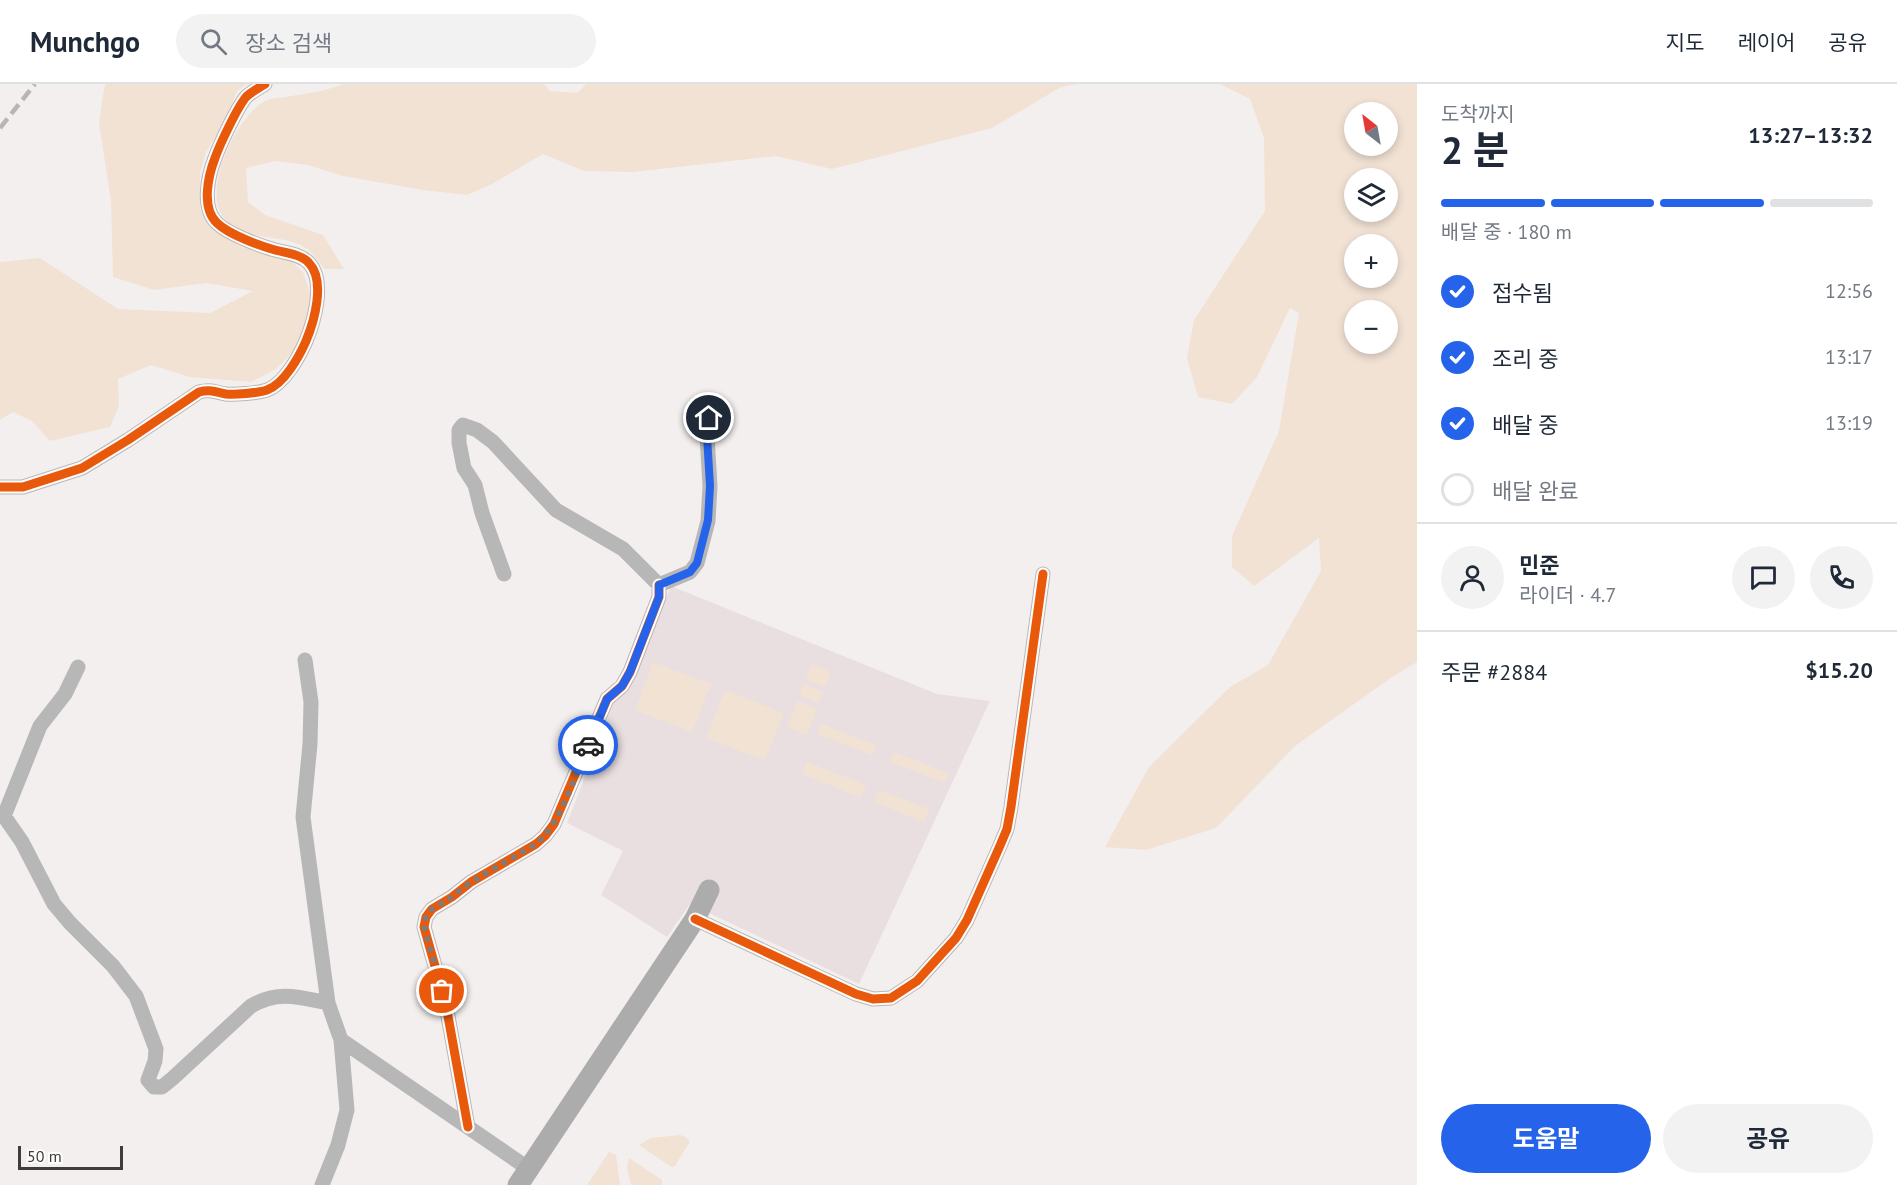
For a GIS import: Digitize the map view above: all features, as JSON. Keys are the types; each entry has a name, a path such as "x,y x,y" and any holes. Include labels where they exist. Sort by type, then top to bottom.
{"main road":[{"path":"524,1177 695,920 709,890"}],"street":[{"path":"0,487 23,487 82,468 199,392 208,389 227,394 267,390 284,376 299,357 314,322 316,306 317,279 309,263 295,254 272,249 235,234 216,223 209,206 207,192 214,161 222,141 246,97 265,84"},
{"path":"659,585 690,572 697,563 708,520 710,486 707,436 709,418"},
{"path":"468,1127 446,1005 424,927 426,917 432,909 471,882 536,844 554,824 607,699 622,686 630,672 659,597 659,585 623,549 556,510 493,442 477,430 463,425 459,430 459,443 464,468 475,485 482,513 504,574"},
{"path":"695,920 856,994 873,999 891,998 917,981 956,938 967,920 1007,829 1043,574"},
{"path":"305,660 311,702 310,744 303,817 328,1004 342,1040 347,1110 338,1145 322,1185"},
{"path":"78,667 65,694 40,726 2,816 22,842 54,904 125,980 136,996 156,1049 155,1061 148,1080 154,1087 162,1087 251,1006 262,1000 279,996 298,997 328,1004"},
{"path":"342,1040 468,1127 524,1177"}],"shaded area":[{"path":"106,84 247,84 237,91 228,115 206,152 200,173 200,209 208,224 241,247 289,259 303,272 313,301 296,349 276,369 251,382 190,377 151,365 118,379 119,406 110,427 50,441 32,421 13,412 0,420 0,262 40,258 118,309 210,313 253,291 206,283 154,290 113,277 111,201 99,123"},
{"path":"344,84 544,84 550,91 577,93 586,84 1077,84 1061,87 992,128 832,169 776,156 633,172 584,171 543,154 492,184 467,195 343,176 308,165 275,161 246,168 248,202 265,215 323,235 344,269 325,269 309,250 299,244 248,233 230,223 218,207 217,191 219,173 225,155 245,120 256,108 269,99 330,89"},
{"path":"1220,84 1417,84 1417,662 1392,677 1295,746 1216,828 1146,850 1105,847 1149,767 1230,687 1268,665 1321,571 1319,538 1254,586 1232,567 1232,536 1279,431 1299,313 1290,308 1257,377 1232,404 1198,397 1187,358 1194,320 1265,211 1264,138 1250,99"},
{"path":"671,586 937,694 990,701 859,984 690,904 667,937 601,895 623,851 567,823 614,702 629,689"},
{"path":"653,662 711,684 692,732 635,710"},
{"path":"812,664 831,672 825,687 806,680"},
{"path":"804,684 823,692 819,703 799,695"},
{"path":"725,690 784,713 765,760 706,738"},
{"path":"797,701 817,709 807,735 787,727"},
{"path":"821,724 876,745 872,755 817,734"},
{"path":"894,752 949,773 945,783 890,762"},
{"path":"807,762 866,785 861,798 802,774"},
{"path":"879,790 929,809 924,822 874,802"},
{"path":"680,1135 686,1137 690,1142 674,1167 639,1145 651,1138"},
{"path":"609,1152 616,1155 620,1185 587,1185"},
{"path":"629,1158 662,1180 662,1185 631,1185 627,1168"}],"railway":[{"path":"0,128 35,84"}],"cycle path":[{"path":"0,487 23,487 82,468 199,392 234,394 267,390 279,382 295,362 306,341 315,313 318,291 314,271 302,258 253,243 222,227 212,217 207,201 212,165 229,126 246,97 265,84"},
{"path":"695,919 856,994 873,999 891,998 917,981 956,938 967,920 1007,829 1043,574"},
{"path":"468,1127 446,1005 424,927 426,917 432,909 471,882 536,844 554,824 607,699 622,686 630,672 659,597 659,585"}],"way so far":[{"path":"442,991 424,927 426,917 432,909 471,882 536,844 545,836 554,824 588,745"}],"route":[{"path":"588,745 607,699 622,686 630,672 659,597 659,585 690,572 697,563 708,520 710,486 707,436 709,418"}]}
